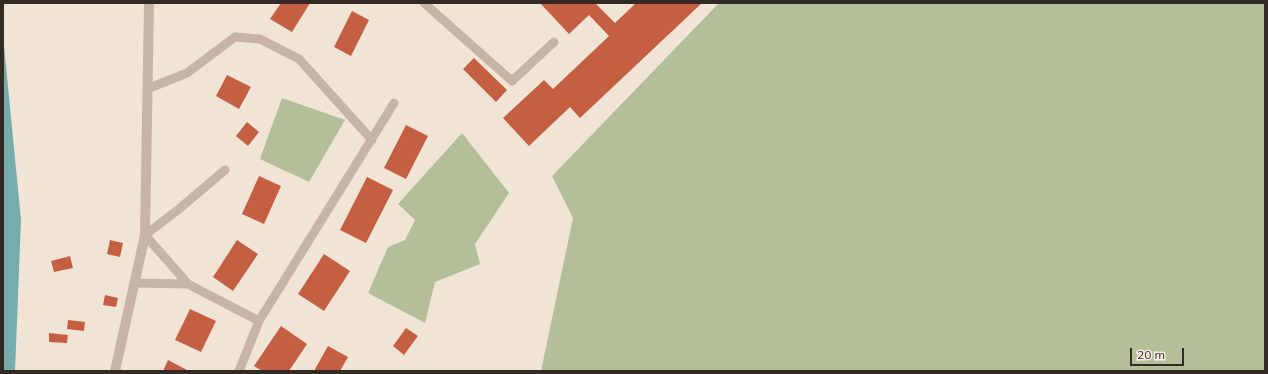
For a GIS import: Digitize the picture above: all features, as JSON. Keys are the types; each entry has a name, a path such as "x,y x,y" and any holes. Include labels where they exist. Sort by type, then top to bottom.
{"street":[{"path":"115,371 144,235 149,3"}],"lane":[{"path":"424,3 512,81 554,42"},
{"path":"147,89 187,73 235,37 260,39 299,59 372,140"},
{"path":"239,371 259,321 394,103"},
{"path":"225,170 179,209 144,235 188,284 259,321"},
{"path":"134,284 188,284"}],"green space":[{"path":"719,3 1265,3 1265,371 541,371 573,218 552,176"},
{"path":"282,98 345,120 309,182 260,159"},
{"path":"462,133 509,193 475,244 480,264 435,282 425,323 368,293 388,247 405,240 415,220 398,204"}],"water":[{"path":"3,35 21,220 15,371 3,371"}],"building":[{"path":"281,3 310,3 292,32 270,19"},
{"path":"540,3 595,3 615,23 636,3 702,3 580,118 570,107 529,146 503,118 544,80 553,89 609,36 589,15 569,34"},
{"path":"352,11 369,20 351,56 334,47"},
{"path":"474,58 507,90 496,102 463,69"},
{"path":"227,75 251,87 239,109 216,96"},
{"path":"247,122 259,132 248,146 236,136"},
{"path":"406,125 428,136 406,179 384,168"},
{"path":"259,176 281,186 264,224 242,214"},
{"path":"367,177 393,190 366,243 340,230"},
{"path":"110,240 123,243 120,257 107,254"},
{"path":"237,240 258,254 233,291 213,277"},
{"path":"324,254 350,271 324,311 298,294"},
{"path":"70,256 73,268 54,272 51,261"},
{"path":"105,295 118,298 116,307 103,305"},
{"path":"190,309 216,321 201,352 175,340"},
{"path":"68,320 85,322 84,331 67,329"},
{"path":"281,326 307,344 289,371 262,371 254,366"},
{"path":"406,328 418,336 404,355 393,346"},
{"path":"49,333 68,335 67,343 49,342"},
{"path":"328,346 348,357 340,371 314,371"},
{"path":"168,360 189,371 163,371"}]}
